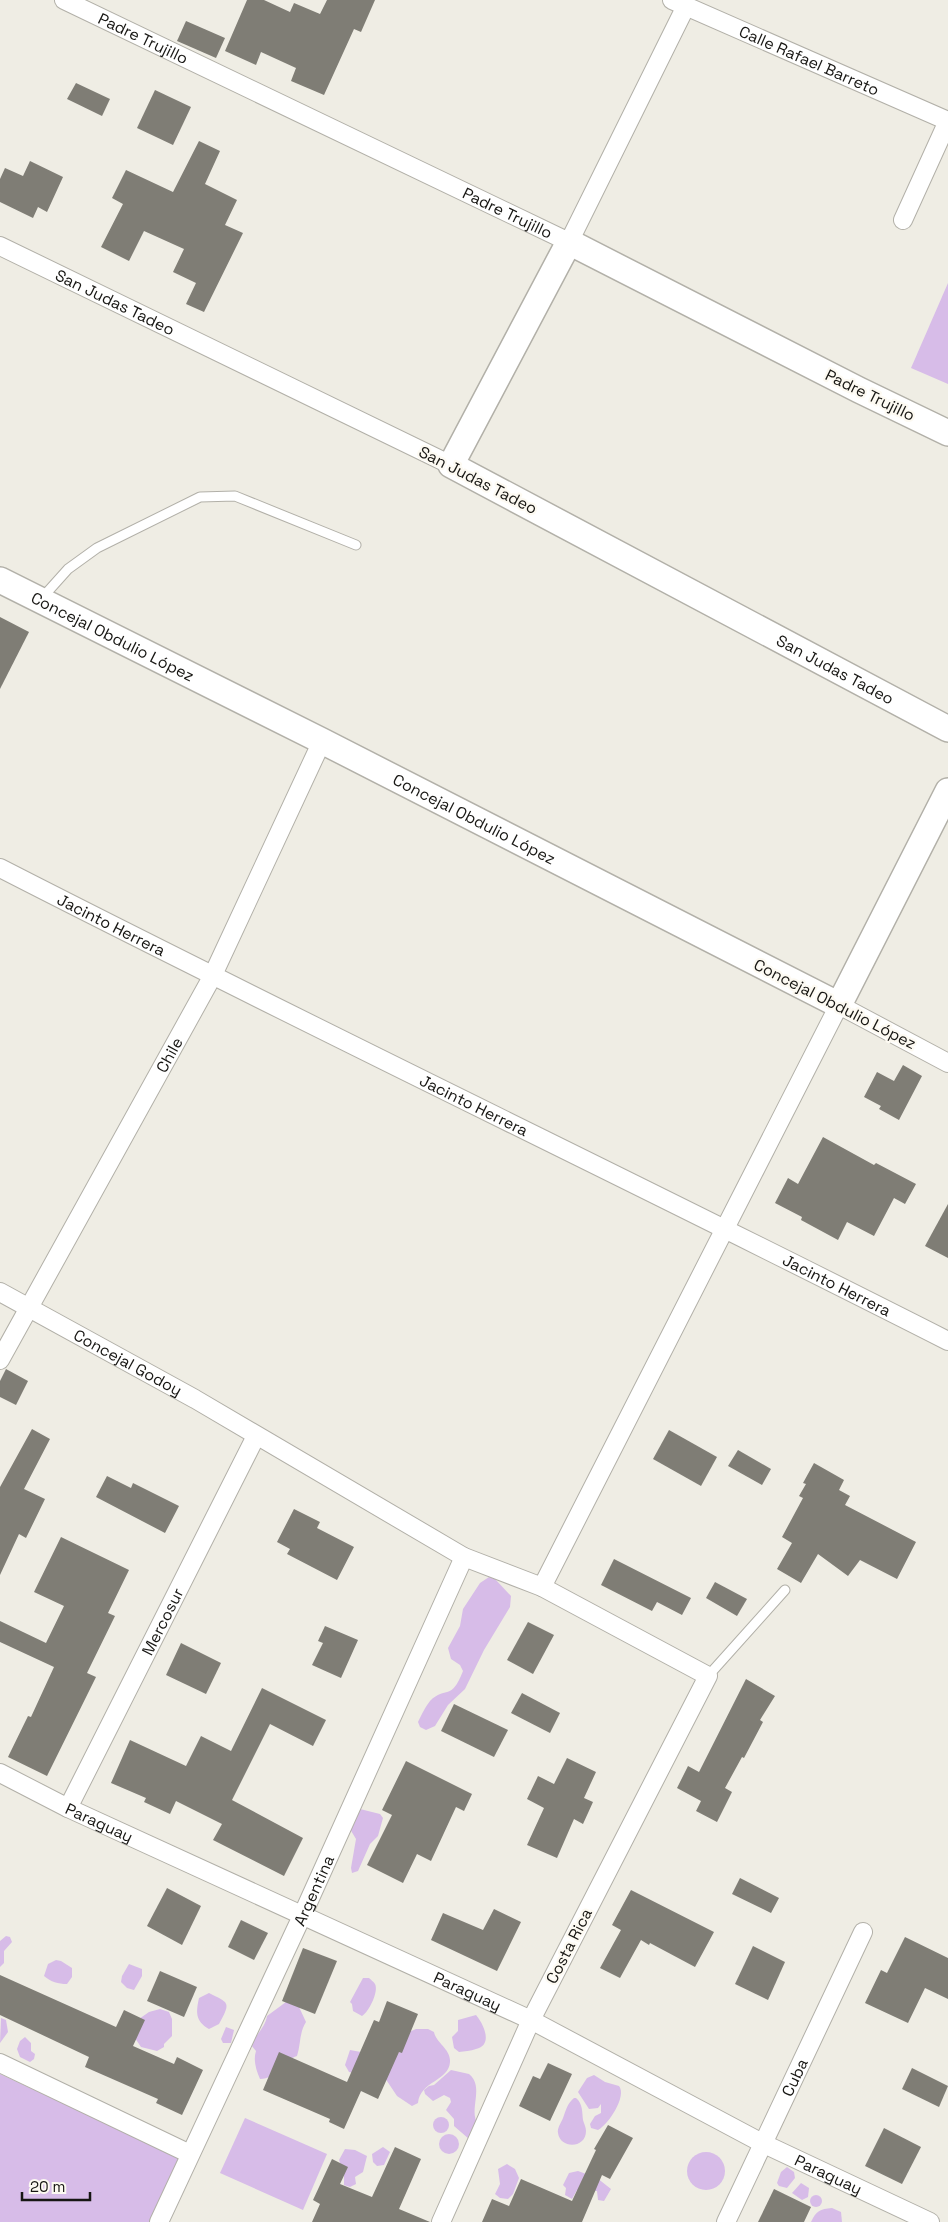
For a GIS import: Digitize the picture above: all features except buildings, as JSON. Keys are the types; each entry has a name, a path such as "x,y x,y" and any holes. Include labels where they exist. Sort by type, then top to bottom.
{"street":[{"name":"Padre Trujillo","path":"64,0 569,242 859,390 948,433"},
{"path":"452,465 569,242 679,3"},
{"name":"Calle Rafael Barreto","path":"679,3 948,121"},
{"path":"903,220 948,121"},
{"name":"San Judas Tadeo","path":"0,246 452,465 948,729"},
{"name":"Concejal Obdulio López","path":"0,580 322,741 839,1005 948,1063"},
{"name":"Chile","path":"0,1360 212,977 322,741"},
{"path":"542,1587 948,791"},
{"name":"Jacinto Herrera","path":"0,868 212,977 724,1228 948,1342"},
{"name":"Concejal Godoy","path":"0,1292 187,1395 464,1557 542,1587 708,1676"},
{"name":"Mercosur","path":"68,1808 256,1436"},
{"name":"Argentina","path":"160,2222 302,1916 464,1557"},
{"name":"Costa Rica","path":"441,2222 531,2020 708,1676"},
{"name":"Paraguay","path":"0,1773 68,1808 531,2020 762,2143 930,2222"},
{"name":"Cuba","path":"726,2222 863,1932"},
{"path":"0,2063 190,2154"}],"lane":[{"path":"40,600 68,570 97,548 200,497 235,496 356,545"},
{"path":"708,1676 784,1590"}],"shaded area":[{"path":"948,283 948,384 911,368"},
{"path":"489,1577 495,1579 511,1596 510,1607 484,1650 465,1689 448,1705 435,1726 426,1730 420,1727 418,1722 426,1706 436,1696 452,1690 459,1681 463,1671 460,1665 451,1659 448,1648 460,1626 463,1609 480,1583"},
{"path":"352,1807 380,1814 383,1818 378,1836 370,1844 358,1871 352,1873 351,1868 356,1839 350,1829"},
{"path":"6,1936 10,1937 12,1942 4,1951 4,1963 0,1967 0,1941"},
{"path":"56,1960 72,1968 72,1977 67,1984 49,1980 44,1976 48,1964"},
{"path":"129,1964 142,1969 142,1976 134,1990 127,1988 121,1982 122,1976"},
{"path":"363,1978 369,1978 374,1983 376,1991 368,2010 362,2016 353,2011 350,2002"},
{"path":"209,1993 224,2001 227,2007 219,2024 209,2029 201,2023 197,2008 199,1998"},
{"path":"286,2002 299,2007 306,2022 302,2030 297,2056 287,2061 271,2076 260,2079 255,2065 256,2051 251,2045 267,2016"},
{"path":"160,2009 169,2012 172,2019 172,2036 164,2044 164,2047 157,2051 141,2047 135,2038 139,2019 149,2012"},
{"path":"476,2015 484,2028 485,2043 476,2049 459,2052 454,2048 452,2037 458,2031 458,2020"},
{"path":"1,2018 6,2020 8,2032 0,2043"},
{"path":"226,2027 234,2030 231,2043 223,2043 221,2039"},
{"path":"416,2029 428,2029 434,2032 437,2040 448,2053 450,2062 445,2073 424,2090 418,2103 412,2106 397,2096 385,2078 409,2032"},
{"path":"25,2037 31,2043 31,2051 35,2054 34,2059 30,2062 20,2057 17,2049 20,2041"},
{"path":"350,2050 361,2052 353,2073 349,2072 345,2065"},
{"path":"451,2070 469,2074 474,2079 476,2085 475,2118 478,2124 469,2139 454,2126 454,2119 446,2110 451,2102 450,2098 444,2095 433,2101 425,2094 424,2090 434,2085"},
{"path":"0,2074 180,2157 151,2222 0,2222"},
{"path":"594,2075 605,2082 619,2086 621,2091 616,2110 598,2130 591,2128 590,2124 595,2116 601,2113 601,2104 598,2108 589,2109 578,2092 587,2078"},
{"path":"574,2098 581,2105 586,2131 582,2141 573,2145 563,2142 558,2131 567,2107"},
{"path":"438,2117 444,2117 449,2122 447,2131 438,2133 433,2128 433,2122"},
{"path":"245,2118 327,2154 303,2210 220,2173"},
{"path":"449,2134 456,2137 459,2144 456,2151 449,2154 442,2151 439,2144 442,2137"},
{"path":"383,2147 390,2152 384,2165 377,2166 373,2162 372,2154"},
{"path":"345,2149 355,2150 367,2156 363,2172 355,2177 356,2184 350,2187 344,2185 344,2173 339,2160"},
{"path":"706,2152 719,2158 725,2171 719,2184 706,2190 693,2184 687,2171 693,2158"},
{"path":"507,2164 515,2169 519,2178 513,2194 508,2199 500,2198 495,2194 500,2184 498,2169"},
{"path":"787,2167 794,2172 795,2178 787,2188 779,2186 777,2183 781,2172"},
{"path":"578,2171 597,2178 611,2189 604,2201 598,2200 597,2191 577,2190 572,2199 565,2195 566,2188 563,2185 569,2173"},
{"path":"801,2183 809,2188 808,2197 802,2200 792,2193"},
{"path":"814,2195 818,2195 822,2201 818,2207 814,2207 810,2203 810,2199"},
{"path":"832,2208 841,2212 842,2222 811,2222 819,2211"}]}
